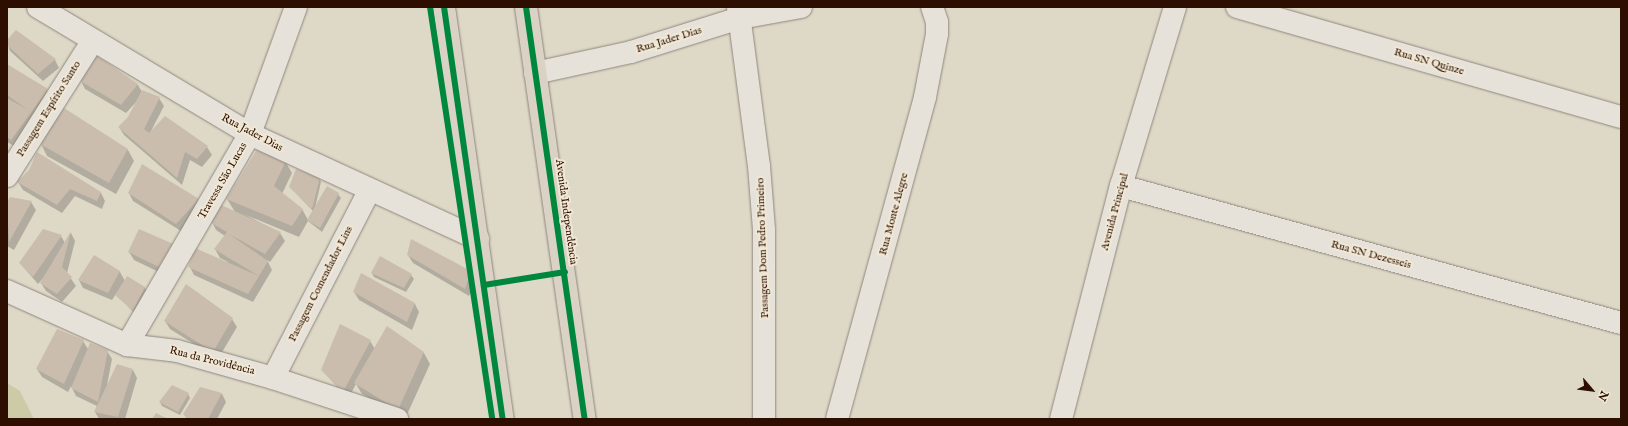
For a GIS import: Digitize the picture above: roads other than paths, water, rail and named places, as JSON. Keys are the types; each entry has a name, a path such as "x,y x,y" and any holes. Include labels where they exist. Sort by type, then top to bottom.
{"main road":[{"path":"444,7 503,419"},
{"name":"Avenida Independência","path":"526,7 585,419"}],"street":[{"name":"Rua Jader Dias","path":"38,7 92,42 250,134 369,191 478,239"},
{"name":"Travessa São Lucas","path":"128,345 250,134 296,7"},
{"name":"Rua Jader Dias","path":"535,73 631,52 739,12 802,7"},
{"name":"Rua Monte Alegre","path":"837,419 924,97 937,34 938,22 932,7"},
{"name":"Avenida Principal","path":"1061,419 1121,186 1176,7"},
{"name":"Rua SN Quinze","path":"1237,7 1621,117"},
{"name":"Passagem Dom Pedro Primeiro","path":"739,12 759,166 764,230 764,419"},
{"name":"Passagem Espírito Santo","path":"7,176 92,42"},
{"name":"Rua SN Dezesseis","path":"1121,186 1621,323"},
{"name":"Passagem Comendador Lins","path":"274,378 369,191"},
{"name":"Rua da Providência","path":"7,291 128,345 177,351 274,378 397,419"}]}
